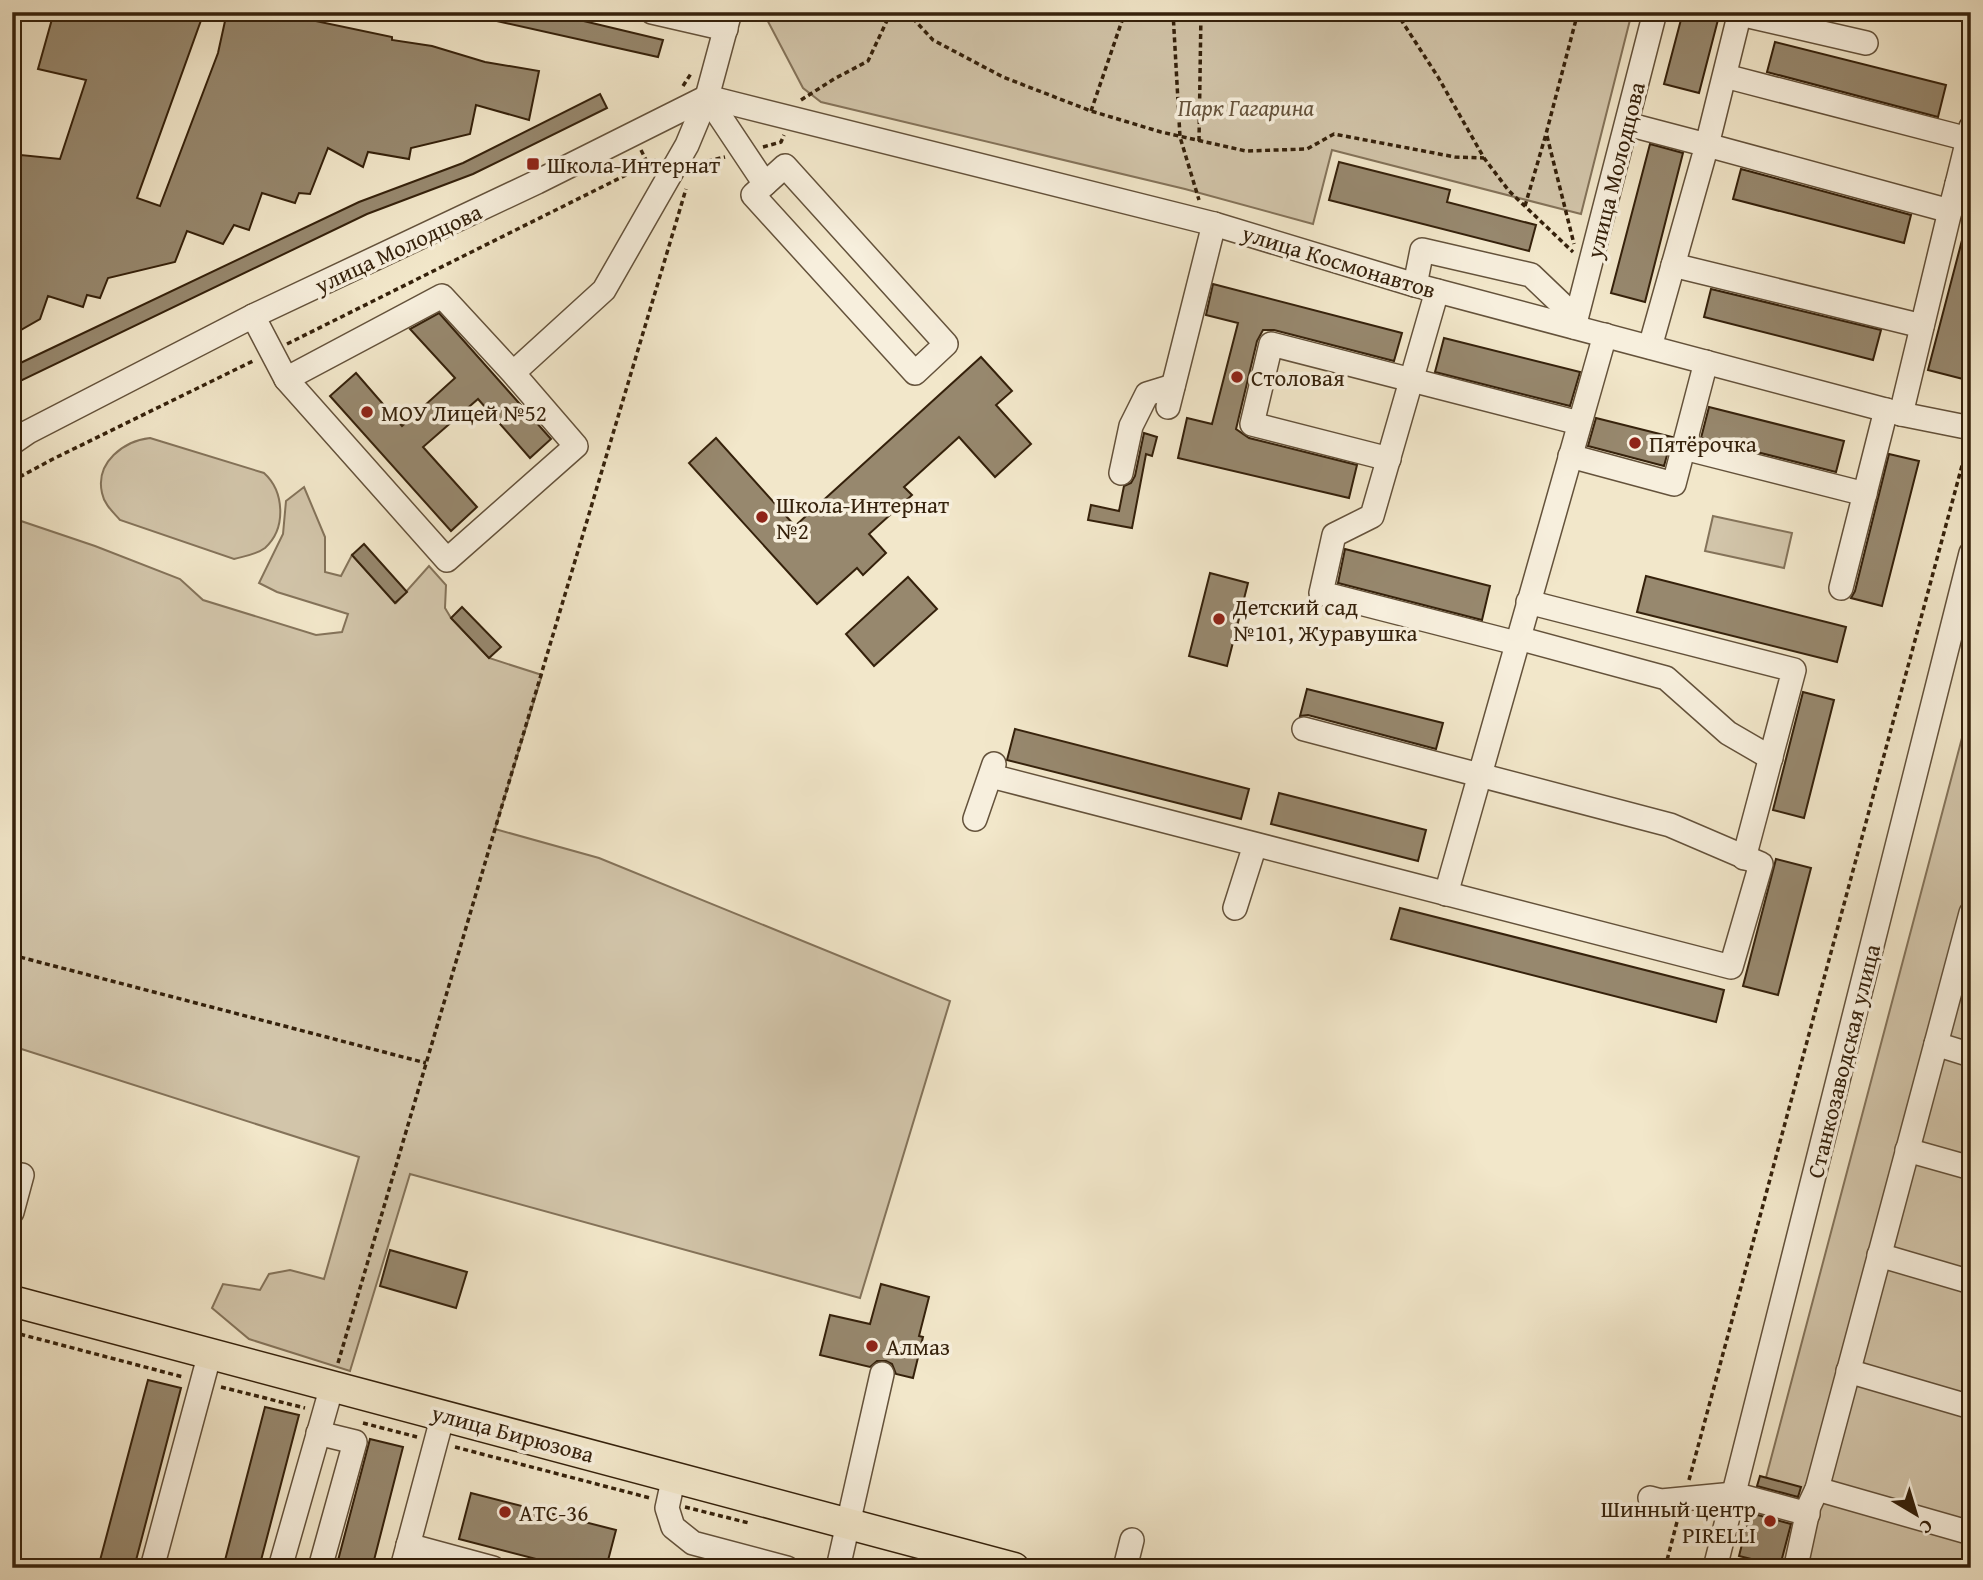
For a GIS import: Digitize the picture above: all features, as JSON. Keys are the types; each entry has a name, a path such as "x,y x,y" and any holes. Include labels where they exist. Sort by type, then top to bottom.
{"main road":[{"name":"улица Бирюзова","path":"12,1301 210,1353 325,1410 439,1428 671,1489 849,1522 978,1563 1014,1568"}],"street":[{"path":"513,373 604,289 687,145 707,97 728,21 652,12"},
{"name":"улица Молодцова","path":"1575,323 1655,12"},
{"path":"1650,347 1673,265 1673,236 1707,145 1725,76 1723,48 1740,13 1866,43"},
{"path":"1725,76 1969,133 1964,186 1950,211 1922,326 1865,494 1840,589"},
{"path":"707,97 765,184"},
{"name":"улица Молодцова","path":"12,443 28,432 253,316 524,188 707,97"},
{"name":"улица Космонавтов","path":"707,97 1210,223 1426,288 1575,323 1605,335 1894,412 1971,428"},
{"path":"1626,124 1950,211"},
{"path":"785,166 946,344 915,373 753,195 765,184 785,166"},
{"path":"1121,472 1131,426 1147,394 1170,396 1210,223"},
{"path":"1575,323 1531,275 1422,250 1426,288 1411,380 1389,459 1372,516 1334,535 1321,593 1666,678 1728,733 1771,758"},
{"path":"1673,265 1922,326"},
{"path":"253,316 286,379 447,561 576,446 442,296 286,379"},
{"path":"1446,894 1605,335"},
{"path":"1389,459 1252,424 1271,344 1579,423"},
{"path":"1570,456 1674,484 1706,362"},
{"path":"1684,448 1865,494"},
{"name":"Станкозаводская улица","path":"1715,1568 1971,553"},
{"path":"1528,602 1794,670 1744,858"},
{"path":"975,819 993,770 1255,845 1731,967 1761,864 1670,825 1304,729"},
{"path":"1235,908 1255,845"},
{"path":"1804,1568 1796,1566 1808,1514 1817,1489 1936,1044 1965,956 1971,913"},
{"path":"1936,1044 1971,1055"},
{"path":"1908,1150 1971,1168"},
{"path":"12,1212 22,1175"},
{"path":"1879,1255 1971,1282"},
{"path":"152,1568 210,1353"},
{"path":"1848,1371 1971,1406"},
{"path":"838,1568 882,1374"},
{"path":"280,1568 325,1410"},
{"path":"320,1568 355,1442 325,1410"},
{"path":"402,1568 439,1428"},
{"path":"671,1489 667,1508 673,1527 692,1544 787,1568"},
{"path":"1817,1489 1971,1534"},
{"path":"1650,1498 1661,1501 1734,1494 1808,1514"},
{"path":"1125,1568 1132,1540"},
{"path":"408,1545 493,1568"}],"path":[{"path":"907,12 933,40 1003,77 1091,111 1180,137 1246,151 1307,149 1334,134 1455,157 1484,158"},
{"path":"1091,111 1125,12"},
{"path":"1172,12 1180,137 1210,223"},
{"path":"1199,141 1201,12"},
{"path":"1396,12 1438,77 1484,158 1509,191 1577,256 1546,134"},
{"path":"1525,206 1577,12"},
{"path":"12,481 53,458 687,145"},
{"path":"12,1332 203,1382 325,1410 689,178"},
{"path":"1665,1568 1960,469 1971,438"},
{"path":"12,955 426,1063"},
{"path":"361,1423 439,1428 671,1489 749,1523"}],"green space":[{"name":"Парк Гагарина","path":"763,12 1632,12 1581,214 1332,150 1313,224 1185,189 821,102 803,88"},
{"path":"150,438 264,473 276,490 280,510 277,530 265,548 234,559 120,520 103,497 103,472 107,463 122,449"},
{"path":"304,487 325,537 325,572 341,576 352,555 396,603 429,566 446,585 445,608 451,618 489,658 542,675 495,829 599,858 950,1001 860,1298 410,1174 350,1371 249,1339 212,1308 223,1284 260,1290 269,1274 290,1270 324,1279 359,1157 12,1046 12,518 180,579 203,600 316,635 342,632 348,614 277,592 259,583 283,534 286,501"},
{"path":"1713,516 1792,533 1784,568 1705,551"},
{"path":"1971,704 1971,1568 1742,1568"}],"building":[{"path":"54,12 204,12 137,198 160,206 218,53 227,12 307,12 306,19 392,37 392,40 432,46 485,62 539,71 529,120 476,105 470,134 411,148 409,159 368,152 363,167 328,148 310,194 299,193 295,203 262,193 249,230 234,225 223,244 187,231 175,262 108,278 100,298 87,295 83,307 48,296 40,319 12,335 12,303 19,281 12,279 12,181 21,155 60,159 86,80 38,69"},
{"path":"484,12 546,12 663,40 658,57 483,18"},
{"path":"1683,12 1720,12 1699,93 1664,84"},
{"path":"1775,42 1946,85 1938,117 1767,72"},
{"path":"600,94 607,108 473,174 367,214 12,385 12,367 359,202 463,163"},
{"path":"1650,144 1683,153 1645,302 1611,293"},
{"path":"1339,162 1450,190 1447,202 1536,225 1529,251 1329,200"},
{"path":"1741,169 1911,215 1904,243 1733,199"},
{"path":"1966,225 1971,225 1971,347 1963,379 1928,370"},
{"path":"1213,284 1402,333 1394,361 1274,330 1263,330 1257,341 1236,429 1249,438 1357,465 1349,498 1178,458 1187,418 1212,424 1238,323 1206,315"},
{"path":"1711,289 1881,330 1873,360 1704,317"},
{"name":"МОУ Лицей №52","path":"439,313 551,439 530,458 478,399 423,447 477,507 451,531 330,396 356,373 402,426 455,378 410,329"},
{"path":"1444,338 1580,372 1570,406 1435,372"},
{"name":"Школа-Интернат №2","path":"981,357 1012,391 996,405 1031,444 995,477 959,437 904,487 912,495 869,534 886,553 863,575 857,568 817,604 689,463 716,438 795,526"},
{"path":"1709,407 1844,441 1836,472 1701,438"},
{"path":"1596,418 1672,437 1664,466 1588,446"},
{"path":"1144,433 1157,437 1152,456 1146,454 1132,528 1088,520 1091,505 1119,511 1124,486 1131,483 1135,476"},
{"path":"1889,454 1919,461 1882,606 1851,598"},
{"path":"364,544 407,592 395,603 352,555"},
{"path":"1345,549 1490,586 1482,620 1338,583"},
{"name":"Детский сад №101, Журавушка","path":"1210,573 1248,583 1227,666 1189,656"},
{"path":"1646,576 1846,627 1837,662 1637,612"},
{"path":"908,577 937,609 874,666 846,634"},
{"path":"462,607 501,647 489,658 451,618"},
{"path":"1307,689 1443,723 1436,749 1308,715 1300,716"},
{"path":"1803,692 1834,700 1804,818 1773,810"},
{"path":"1015,729 1249,789 1241,819 1007,760"},
{"path":"1279,793 1426,830 1418,861 1271,824"},
{"path":"1776,859 1811,868 1778,995 1743,986"},
{"path":"1400,908 1724,990 1716,1022 1391,939"},
{"path":"390,1250 467,1272 456,1308 380,1286"},
{"name":"Алмаз","path":"881,1284 929,1297 919,1336 923,1337 913,1378 896,1374 892,1364 886,1361 877,1361 870,1367 820,1355 830,1315 870,1324"},
{"path":"148,1380 181,1388 134,1568 98,1568"},
{"path":"265,1407 299,1415 259,1568 223,1568"},
{"path":"370,1439 403,1447 372,1568 336,1568"},
{"path":"1760,1476 1801,1487 1798,1497 1757,1486"},
{"name":"АТС-36","path":"471,1493 616,1530 606,1568 571,1568 459,1539"},
{"path":"1750,1513 1791,1524 1780,1566 1739,1556"}],"place":[{"name":"Школа-Интернат","path":"533,164"},
{"name":"Столовая","path":"1237,377"},
{"name":"МОУ Лицей №52","path":"367,412"},
{"name":"Пятёрочка","path":"1635,443"},
{"name":"Школа-Интернат №2","path":"762,517"},
{"name":"Детский сад №101, Журавушка","path":"1219,619"},
{"name":"Алмаз","path":"872,1346"},
{"name":"АТС-36","path":"505,1512"},
{"name":"Шинный центр PIRELLI","path":"1770,1521"}]}
